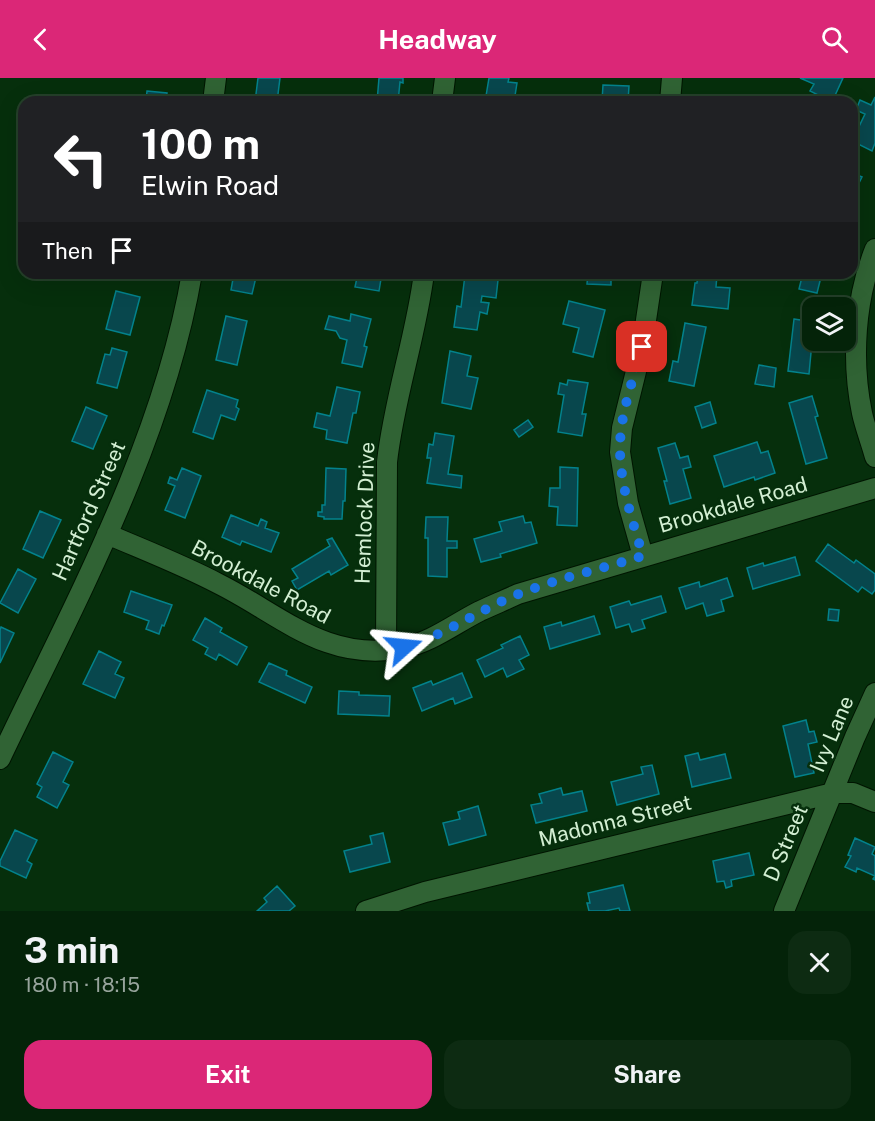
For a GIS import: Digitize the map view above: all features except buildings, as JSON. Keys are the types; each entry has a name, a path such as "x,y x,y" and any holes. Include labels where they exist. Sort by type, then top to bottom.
{"street":[{"path":"214,96 216,78"},
{"path":"443,96 445,78"},
{"path":"670,96 672,78"},
{"path":"875,249 865,279 860,306 856,361 857,386 862,414 875,457"},
{"name":"Hartford Street","path":"0,759 107,534 137,464 157,409 191,279"},
{"name":"Hemlock Drive","path":"386,650 387,462 423,279"},
{"path":"643,556 628,503 620,452 622,428 645,330 652,279"},
{"name":"Brookdale Road","path":"107,534 221,585 293,627 328,644 364,650 386,650 404,647 436,636 479,611 518,594 875,488"},
{"name":"Ivy Lane","path":"833,794 875,693"},
{"name":"Madonna Street","path":"366,911 425,892 833,794 853,793 875,802"},
{"name":"D Street","path":"784,911 833,794"}],"route":[{"path":"404,647 436,636 479,611 518,594 643,556 628,503 620,452 627,400 642,347"}]}
